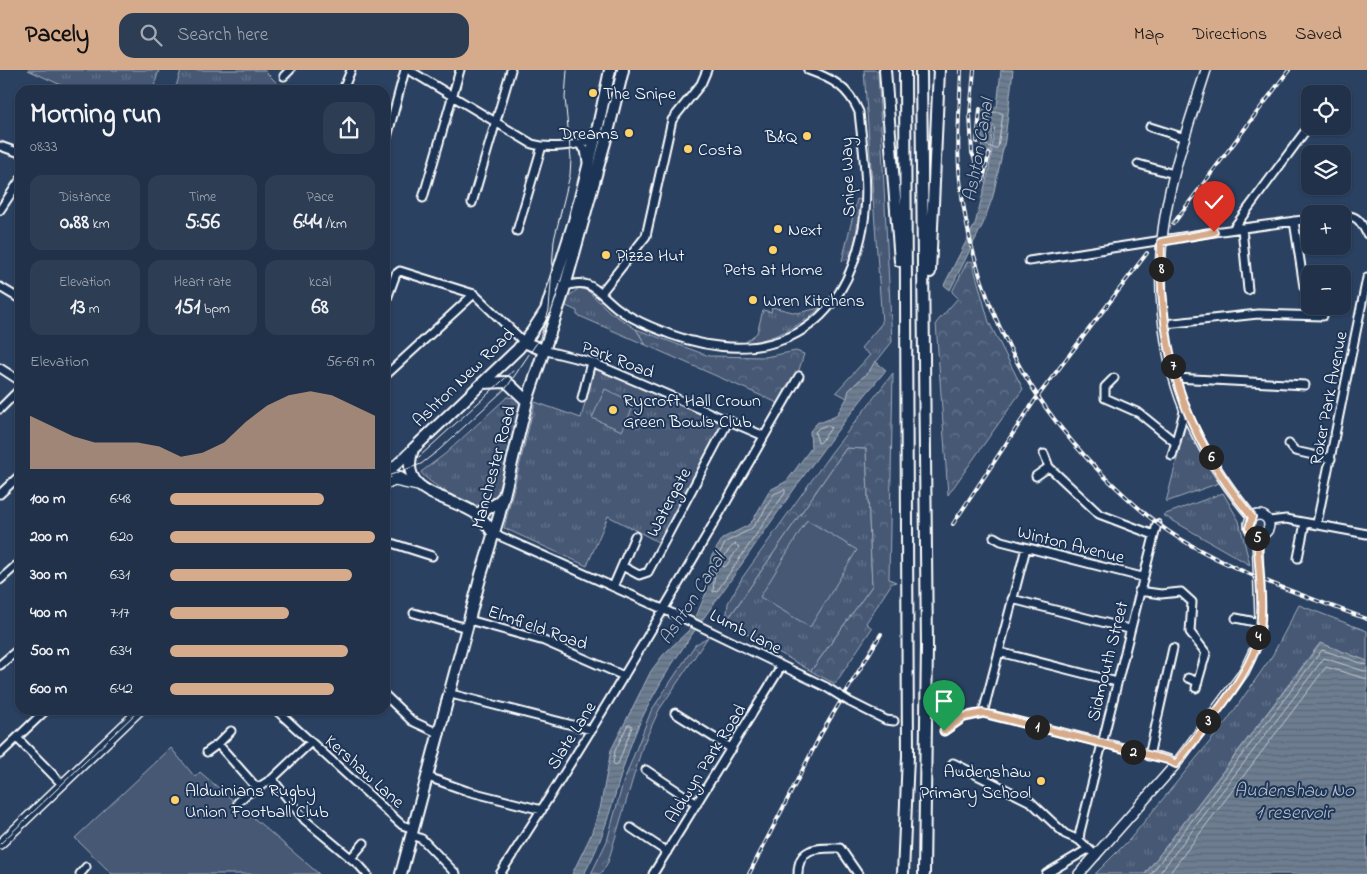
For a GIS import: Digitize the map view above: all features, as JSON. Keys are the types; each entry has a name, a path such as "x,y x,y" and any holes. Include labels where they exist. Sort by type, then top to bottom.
{"highway":[{"path":"588,165 596,138 610,70"},
{"name":"Manchester Road","path":"401,874 494,533 527,401 564,287 623,70"},
{"path":"885,70 904,304"},
{"path":"903,874 908,756 904,304 905,70"},
{"path":"921,70 927,646 924,874"},
{"path":"923,332 929,289 933,164 939,70"},
{"name":"Ashton New Road","path":"413,449 524,342 537,324 551,297 588,165"},
{"path":"524,342 543,350"},
{"path":"482,383 507,382 527,401"},
{"path":"413,449 409,468 415,485"},
{"name":"Lumb Lane","path":"415,485 477,514 494,533"},
{"path":"477,514 496,504 502,498"}],"main road":[{"path":"1206,70 1174,174 1161,242 1160,287 1175,378 1185,408 1226,486 1252,517"},
{"name":"Ashton New Road","path":"390,469 413,449"},
{"name":"Lumb Lane","path":"390,482 395,481 415,485"},
{"path":"1252,517 1262,515 1269,522 1267,532 1257,535"},
{"path":"1079,874 1176,764 1244,672 1258,642 1260,623 1257,535 1249,528 1252,517"},
{"path":"0,844 135,715"}],"street":[{"path":"284,76 290,70"},
{"path":"345,85 351,70"},
{"path":"390,127 406,70"},
{"path":"409,70 532,144 542,146 578,143 596,138"},
{"path":"423,198 460,70"},
{"path":"472,203 510,70"},
{"path":"602,293 646,236 672,120 701,84 706,70"},
{"name":"Snipe Way","path":"564,287 576,283 587,284 602,293 621,311 652,327 683,338 730,348 759,348 773,344 799,333 821,315 839,291 856,256 862,236 866,190 858,112 854,101 840,84 808,70"},
{"path":"1150,127 1186,138"},
{"path":"1233,229 1302,135"},
{"path":"578,143 585,150 588,165"},
{"path":"0,146 15,151"},
{"path":"517,231 542,146"},
{"path":"1138,164 1174,174"},
{"path":"0,210 15,188"},
{"path":"1351,216 1358,219 1367,234"},
{"path":"1029,262 1233,229 1301,220"},
{"path":"1294,221 1301,267"},
{"path":"1242,228 1248,290"},
{"path":"390,290 396,274 400,271 474,294 524,342"},
{"name":"Roker Park Avenue","path":"1317,523 1332,459 1367,278"},
{"path":"0,287 15,296"},
{"path":"390,371 474,294"},
{"path":"1165,324 1258,314 1323,316"},
{"name":"Park Road","path":"543,350 592,362 764,436"},
{"path":"582,398 592,362"},
{"path":"0,368 15,378"},
{"path":"664,610 799,376"},
{"path":"1114,378 1105,387 1105,398 1139,413 1176,443"},
{"path":"1175,378 1305,385"},
{"path":"0,409 15,394"},
{"path":"1172,456 1185,408"},
{"name":"Watergate","path":"622,566 639,575 648,572 729,420"},
{"path":"1289,444 1295,451 1332,459"},
{"path":"1044,454 1049,467 1099,514 1154,535"},
{"path":"1036,476 1049,467"},
{"name":"Lumb Lane","path":"390,474 403,477 415,485"},
{"path":"0,494 15,480"},
{"path":"1269,522 1286,519 1317,523 1367,534"},
{"path":"1298,558 1305,522"},
{"name":"Sidmouth Street","path":"1079,840 1156,524"},
{"name":"Lumb Lane","path":"494,533 687,620 781,667 826,687 850,702 886,720 894,721"},
{"name":"Watergate","path":"613,587 635,536"},
{"name":"Winton Avenue","path":"994,538 1026,548 1142,577"},
{"path":"390,543 432,556"},
{"path":"983,713 1026,548"},
{"path":"0,580 15,566"},
{"path":"1139,591 1161,594 1181,592 1192,602 1190,632 1206,653 1197,685 1188,678"},
{"path":"1012,599 1130,629"},
{"name":"Slate Lane","path":"500,874 592,730 664,610"},
{"name":"Elmfield Road","path":"414,613 544,641 624,676"},
{"path":"1236,618 1260,623"},
{"path":"1149,756 1173,648"},
{"path":"999,652 1117,682"},
{"path":"0,665 15,653"},
{"name":"Aldwyn Park Road","path":"653,874 781,667"},
{"path":"451,694 592,730"},
{"path":"390,700 412,721 440,734"},
{"path":"675,713 732,749"},
{"path":"944,731 964,717 983,713 1168,760 1176,764"},
{"path":"0,754 41,715"},
{"name":"Kershaw Lane","path":"281,715 402,825 422,839 456,874"},
{"path":"207,752 231,731"},
{"path":"17,738 62,784"},
{"path":"238,802 256,787 272,779 311,742"},
{"path":"218,744 256,787"},
{"path":"954,763 1031,802 1065,834 1079,840 1096,856"},
{"path":"646,770 698,804"},
{"path":"428,778 467,791 542,810"},
{"path":"272,779 305,820 352,858 367,874"},
{"path":"631,828 666,852"},
{"path":"352,858 364,843"},
{"path":"798,874 801,857 808,850 827,848 840,848 858,874"},
{"path":"1046,874 1088,849"},
{"path":"80,874 86,867"}],"green space":[{"path":"28,70 159,70 154,85 61,85"},
{"path":"181,70 264,70 279,85 176,85"},
{"path":"864,70 878,70 892,342 869,371 849,390 847,398 836,392 870,355 861,348 882,323"},
{"path":"857,199 861,200 855,241 849,259 842,261"},
{"path":"972,261 989,322 1023,389 948,495 936,323 958,298 952,292 967,262"},
{"path":"579,288 588,291 610,312 636,329 646,345 577,315 577,311 564,305 566,299"},
{"path":"772,307 797,313 820,308 802,322 784,332 743,344 757,333 763,310 771,312"},
{"path":"636,329 709,356 765,357 796,351 804,354 798,373 780,404 646,345"},
{"path":"594,368 723,422 658,542 608,516 587,566 504,528 535,402 581,418"},
{"path":"893,373 889,579 896,582 892,583 866,623 872,628 835,684 811,671 872,586 866,449 846,448 726,622 728,603 742,578 831,453"},
{"name":"Rycroft Hall Crown Green Bowls Club","path":"605,389 635,403 622,431 592,418"},
{"path":"507,397 515,398 521,404 498,494 494,499 484,504 472,504 447,493 425,477 421,472 445,454"},
{"path":"1187,420 1219,483 1166,502"},
{"path":"846,448 866,449 872,586 811,671 726,622"},
{"path":"1223,493 1239,521 1250,565 1163,515"},
{"path":"807,520 857,550 810,627 760,597"},
{"path":"1299,605 1367,631 1367,661 1320,643 1145,874 1095,874 1130,839 1226,722 1272,656"},
{"path":"708,637 659,710 643,745 608,862 601,874 591,874 607,841 623,783 651,711 695,645"},
{"name":"Aldwinians Rugby Union Football Club","path":"171,748 195,777 200,772 319,874 112,874 75,838"}],"water":[{"path":"1001,70 1013,70 1005,140 993,196 983,224 950,290 944,285 975,224 989,170 995,127 993,126 990,152 981,151 984,107 997,107"},
{"path":"875,361 886,370 805,474 661,682 634,737 594,856 584,874 572,874 590,837 600,809 611,750 651,671 663,655 689,630 706,593 711,557 723,538 747,526 753,520 770,490 787,481 811,448 810,431 818,422 836,416 847,398 849,390 869,372"},
{"name":"Audenshaw No 1 reservoir","path":"1321,643 1367,661 1367,874 1145,874"}],"tram line":[{"path":"390,475 421,464 439,450 507,387 540,338 549,310 554,240 570,175 571,159 565,98 567,70"},
{"path":"419,457 513,371"},
{"path":"0,844 134,715"}],"railway":[{"path":"961,70 958,138 960,180 967,225 978,269 993,311 1011,351 1033,389 1059,426 1088,460 1121,492 1148,516 1177,537 1222,562 1294,592 1367,619"},
{"path":"974,70 970,114 972,153 983,178 977,189"},
{"path":"1173,224 1289,70"},
{"path":"977,142 980,109"},
{"path":"983,180 989,154"},
{"path":"953,524 1035,400 1147,253"},
{"path":"749,874 821,734 881,634"}],"place":[{"name":"The Snipe","path":"593,93"},
{"name":"Dreams","path":"629,133"},
{"name":"B&Q","path":"807,136"},
{"name":"Costa","path":"688,149"},
{"name":"Next","path":"778,229"},
{"name":"Pets at Home","path":"773,250"},
{"name":"Pizza Hut","path":"606,255"},
{"name":"Wren Kitchens","path":"753,300"},
{"name":"Rycroft Hall Crown Green Bowls Club","path":"613,410"},
{"name":"Audenshaw Primary School","path":"1041,781"},
{"name":"Aldwinians Rugby Union Football Club","path":"175,800"}],"route":[{"path":"944,731 964,717 983,713 1168,760 1176,764 1244,672 1258,642 1260,616 1257,535 1249,528 1252,517 1226,486 1185,408 1175,378 1160,287 1161,242 1214,232"}],"water label":[{"name":"Ashton Canal","path":"977,150"},
{"name":"Ashton Canal","path":"691,598"}]}
